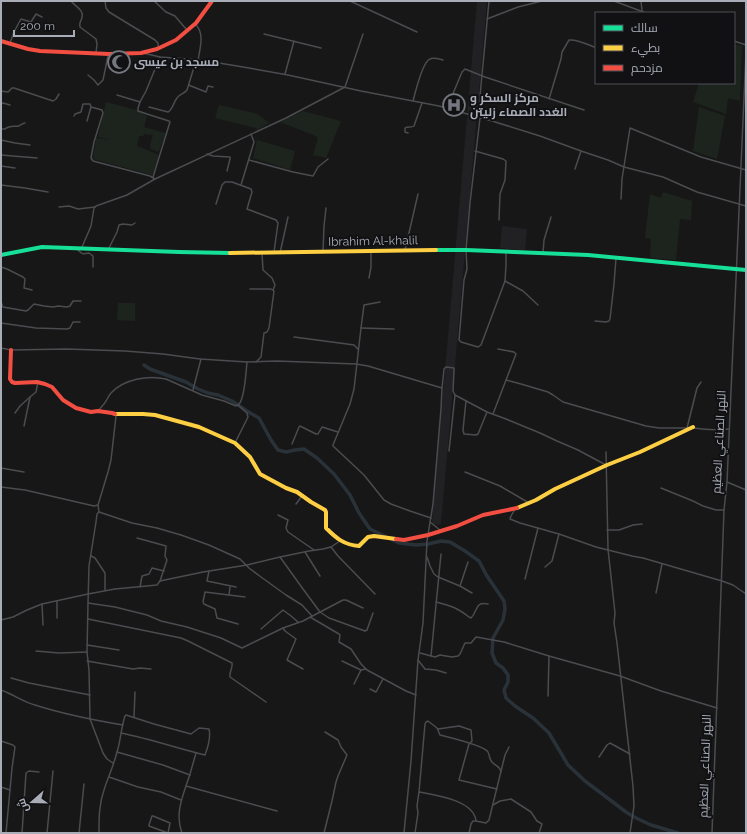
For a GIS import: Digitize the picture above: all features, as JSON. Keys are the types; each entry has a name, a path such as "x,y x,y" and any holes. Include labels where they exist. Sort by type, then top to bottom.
{"main road":[{"path":"1,41 40,51 109,54 141,53 157,49 176,40 195,24 211,1"},
{"name":"Ibrahim Al-khalil","path":"1,255 42,247 82,247 179,252 262,253 370,250 466,250 573,254 746,270"},
{"path":"11,350 10,379 12,382 38,382 52,387 63,400 76,408 91,412 98,411 116,415 143,414 167,418 199,427 235,443 250,457 260,474 286,488 293,490 325,510 326,528 340,541 356,546 359,546 371,536 404,540 441,531 483,515 515,509 607,465 693,428"}],"street":[{"path":"71,1 82,12 83,16 79,22 80,27 96,39 96,53"},
{"path":"105,1 106,8 109,12 156,40 158,43 157,49"},
{"path":"154,1 166,12 175,16 188,31"},
{"path":"350,1 418,32"},
{"path":"489,1 466,250 467,270 464,280 460,316 459,340 461,342 478,347 481,345 505,281 506,252"},
{"path":"487,19 518,7 542,1"},
{"path":"614,1 642,12 641,1"},
{"path":"10,43 21,19 31,22 36,14 42,17"},
{"path":"195,24 199,28 200,33 198,60"},
{"path":"264,34 321,48"},
{"path":"59,207 69,206 80,209 95,207 126,195 154,178 306,108 345,87 363,34"},
{"path":"549,99 562,52 569,40 577,40 594,47"},
{"path":"285,74 294,41"},
{"path":"735,41 746,46"},
{"path":"141,53 160,57 195,59 285,74 447,108 540,136 624,167 663,177 690,189 746,206"},
{"name":"النهر الصناعي العظيم","path":"712,833 724,510 727,482 746,53"},
{"path":"88,75 98,85 101,83 109,54"},
{"path":"154,178 170,122 138,111 138,108 160,57"},
{"path":"413,101 418,82 427,60 431,58 443,60"},
{"path":"149,107 169,112 177,98 186,92 195,59"},
{"path":"447,108 464,70 468,70 584,110"},
{"path":"189,84 206,92 208,86 213,87"},
{"path":"1,91 9,92 12,88 14,88 53,101 55,101 59,94"},
{"path":"117,95 140,102"},
{"path":"408,134 405,132 405,128 413,127 416,124 422,103"},
{"path":"1,104 10,104"},
{"path":"74,116 75,114 81,112 83,104 90,104 91,107 103,112 94,142 91,158 92,161 131,170 154,178"},
{"path":"87,121 91,107"},
{"path":"1,129 5,130 8,127 19,126 25,123"},
{"path":"621,199 630,128 695,154 746,170"},
{"path":"241,185 254,142 251,134"},
{"path":"1,140 30,145"},
{"path":"476,150 504,159 506,162 505,180 500,194 499,220"},
{"path":"575,169 581,151"},
{"path":"207,154 230,157 227,171"},
{"path":"1,155 37,158"},
{"path":"249,160 313,176 318,167 328,159"},
{"path":"1,166 15,168"},
{"path":"216,204 224,183 228,182 241,185 252,190 247,209 278,222 274,253"},
{"path":"1,185 48,192"},
{"path":"405,250 418,194"},
{"path":"82,247 91,226 95,207"},
{"path":"323,252 326,208"},
{"path":"280,253 288,217"},
{"path":"543,253 544,240 551,217"},
{"path":"109,248 119,225 132,225 135,222"},
{"path":"75,247 81,254 89,253 93,256 93,267"},
{"path":"369,278 371,267 370,250"},
{"path":"256,362 261,357 264,333 267,332 269,328 273,290 275,285 272,278 263,270 262,253"},
{"path":"595,321 606,322 610,319 616,258"},
{"path":"1,267 23,277 24,288 32,290"},
{"path":"505,281 523,291 538,305"},
{"path":"250,289 273,290"},
{"path":"1,302 3,307 26,311 34,304 53,307 67,307 70,306 73,301 81,301"},
{"path":"380,302 364,305 360,328 354,389 350,404 333,446 364,475 384,500 391,504 431,518"},
{"path":"1,324 67,330 73,322 80,322"},
{"path":"360,328 394,329"},
{"path":"294,336 354,345 358,349"},
{"path":"1,348 11,350 67,349 125,351 247,362 277,361 356,364 368,366 442,388"},
{"path":"493,414 516,354 514,352 498,349"},
{"path":"193,391 201,359"},
{"path":"238,405 240,404 243,396 247,362"},
{"path":"404,833 422,623 426,555 433,504 444,369 446,367 454,368 453,391 455,396 449,451"},
{"path":"98,411 112,392 124,385 144,378 161,378 193,391 236,406 238,405 247,413 248,417 235,443"},
{"path":"506,380 548,392 559,400 567,403 640,425 659,428 693,428 713,430 729,429"},
{"path":"16,413 20,406 36,392 38,382"},
{"path":"686,428 697,388 701,382"},
{"path":"455,396 486,412 506,418 540,432 607,465"},
{"path":"24,426 30,398"},
{"path":"466,401 463,430 464,434 477,435 486,412"},
{"path":"114,764 109,761 103,753 90,718 87,645 88,594 91,556 97,515 99,512 98,505 111,460 116,415"},
{"path":"292,444 300,426 316,434 318,434 322,428 338,432"},
{"path":"606,452 607,530 615,613 614,628 630,754 634,801 630,833"},
{"path":"1,468 24,472"},
{"path":"465,472 500,486 529,503"},
{"path":"727,482 746,490"},
{"path":"1,487 25,490 94,506 98,505"},
{"path":"662,488 703,506 716,510 724,510"},
{"path":"296,504 302,496"},
{"path":"515,509 510,517 512,520 608,550 643,558 722,581 733,585 746,594"},
{"path":"99,512 132,523 173,532 200,541 240,559 261,577 302,605 312,616"},
{"path":"278,515 288,520 286,528 288,532 314,550"},
{"path":"430,522 441,531"},
{"path":"607,530 619,530 633,525 642,524"},
{"path":"525,579 538,528"},
{"path":"544,567 552,561 559,534"},
{"path":"1,620 13,617 42,604 105,590 158,585 167,560 165,556 166,546 137,538"},
{"path":"160,581 209,570 246,565 324,549 331,547 340,541"},
{"path":"331,547 374,594"},
{"path":"305,552 320,576"},
{"path":"431,656 441,554"},
{"path":"426,555 432,570 438,577 460,586 472,593"},
{"path":"91,556 95,558 105,573 105,590"},
{"path":"280,557 320,612 329,618 365,631 367,630 373,613"},
{"path":"460,586 468,562"},
{"path":"656,593 662,564"},
{"path":"140,587 142,576 149,574 152,568 164,571"},
{"path":"209,570 207,581 236,588"},
{"path":"229,595 230,587"},
{"path":"238,624 218,618 215,609 204,604 203,602 205,592 245,597"},
{"path":"88,602 147,615 161,621 187,627 221,638 242,648 344,600 363,608"},
{"path":"57,601 57,618"},
{"path":"436,602 458,609 471,618 479,604 488,604"},
{"path":"42,604 43,625"},
{"path":"261,629 282,610 298,622"},
{"path":"310,617 339,634 340,644 351,649 366,669 416,695"},
{"path":"88,619 174,636 188,641 232,663 230,677 266,702"},
{"path":"283,628 285,632 296,639 286,660 303,669"},
{"path":"419,653 436,657 440,655 452,657 458,656 465,643 471,643 477,637 504,642 620,676 661,691 717,708"},
{"path":"87,645 119,650"},
{"path":"36,651 59,653 87,652"},
{"path":"548,696 549,656"},
{"path":"418,660 425,669 446,673"},
{"path":"87,661 133,669 151,668"},
{"path":"342,661 362,670 366,669"},
{"path":"354,684 362,670"},
{"path":"11,678 90,695"},
{"path":"370,689 376,692 384,679"},
{"path":"1,690 34,705 74,716 123,725"},
{"path":"134,717 135,692"},
{"path":"100,833 99,813 103,791 118,752 121,733 126,715 149,723 191,734 199,728 209,729 210,732 209,744 205,755 145,738 121,733"},
{"path":"415,833 426,722 429,721 436,727 440,735 481,747 488,751 491,760 499,767 501,772"},
{"path":"438,729 458,726 471,730 472,741 469,744 459,780 497,788"},
{"path":"324,833 336,782 347,755 338,740 325,732"},
{"path":"1,741 15,747 6,833"},
{"path":"599,757 607,745 610,744 630,754"},
{"path":"469,833 472,822 488,822 505,756 509,747"},
{"path":"118,752 163,765 190,775"},
{"path":"182,833 179,810 196,753"},
{"path":"22,833 26,773 29,771 39,772"},
{"path":"47,833 53,771"},
{"path":"109,777 138,787 161,792 181,800"},
{"path":"79,833 84,784"},
{"path":"186,786 278,812"},
{"path":"1,787 10,790"},
{"path":"419,792 449,799 464,805 473,812 476,817 476,821"},
{"path":"493,805 500,801 511,799 532,812 537,821 542,824 539,833"},
{"path":"152,816 171,824 168,833 149,826 152,816"}],"shaded area":[{"path":"477,1 487,1 441,524 439,525 433,524 432,521"},
{"path":"735,44 742,46 740,101 728,98 726,114 693,102 699,84 735,84"},
{"path":"106,102 137,110 147,116 144,127 166,133 158,152 151,149 150,145 153,135 144,134 143,136 139,136 137,146 159,155 152,175 93,159 96,138 110,140 98,137"},
{"path":"219,105 258,114 269,123 257,130 256,128 215,118"},
{"path":"699,107 725,116 717,159 693,151"},
{"path":"303,111 341,121 326,158 313,155 318,138 316,136 280,122"},
{"path":"257,140 295,151 290,170 253,158"},
{"path":"663,192 692,201 691,220 680,219 676,260 650,258 651,239 645,238 650,194 661,198"},
{"path":"502,226 527,229 525,251 500,248"},
{"path":"118,303 135,303 135,321 117,320"}],"waterway":[{"path":"144,365 150,369 186,382 198,389 232,401 259,418 278,450 286,452 304,449 317,458 334,474 350,495 359,513 370,529 399,543 416,545 441,541 450,542 479,561 504,601 505,609 503,620 493,638 492,653 496,663 503,668 508,675 508,682 504,690 506,698 533,718 549,733 568,765 585,781 636,818 651,825 678,833"}],"traffic: fast":[{"path":"1,255 42,247 230,253"},
{"path":"436,250 588,255 746,270"}],"traffic: slow":[{"path":"230,253 436,250"},
{"path":"115,414 155,415 199,427 235,443 250,457 260,474 286,488 297,492 325,510 326,528 345,543 359,546 368,537 374,536 396,539"},
{"path":"517,508 607,465 640,452 693,427"}],"traffic: jam":[{"path":"1,41 40,51 109,54 141,53 157,49 176,40 196,23 212,1"},
{"path":"11,350 10,379 12,382 37,382 45,384 52,387 63,400 76,408 91,412 98,411 115,414"},
{"path":"396,539 404,540 428,535 457,526 483,515 517,508"}],"place":[{"name":"مسجد بن عيسى","path":"119,62"},
{"name":"مركز السكر و الغدد الصماء زليتن","path":"454,105"}]}
